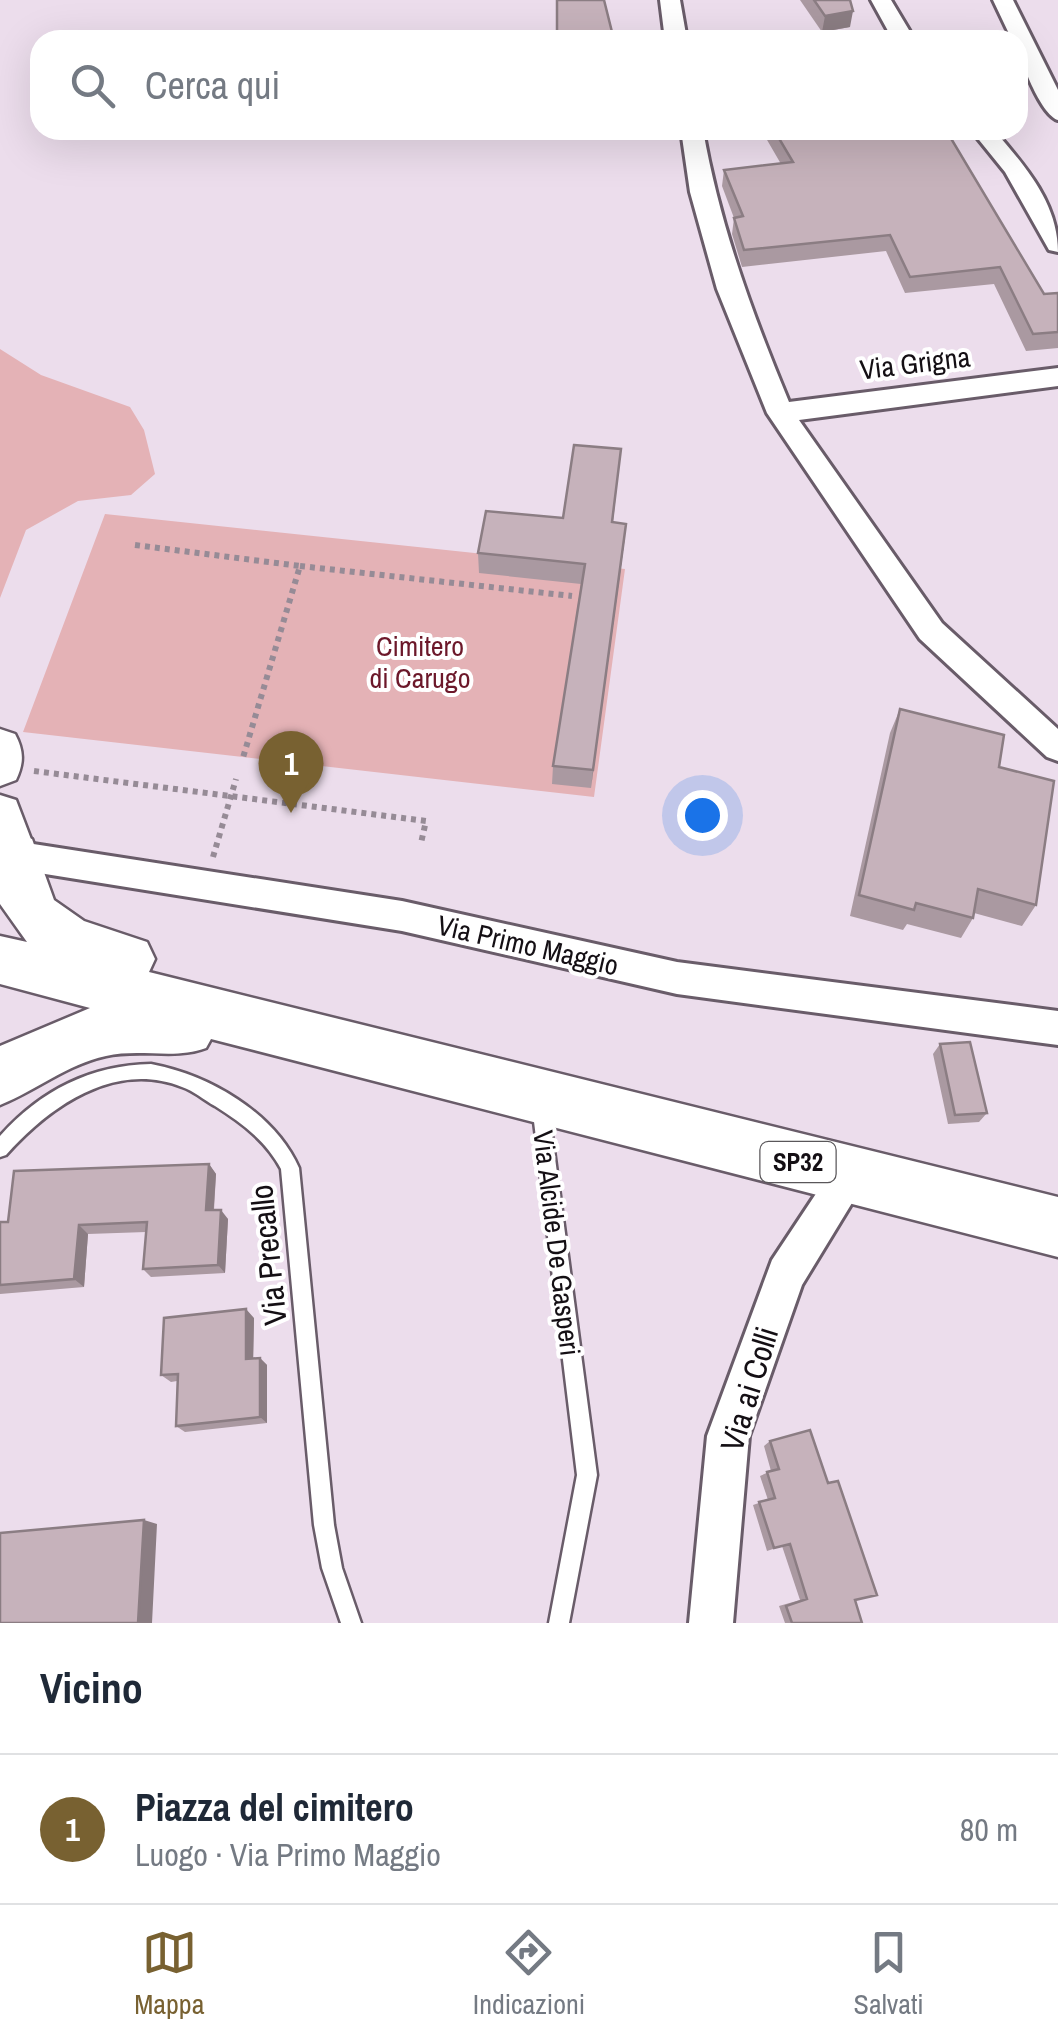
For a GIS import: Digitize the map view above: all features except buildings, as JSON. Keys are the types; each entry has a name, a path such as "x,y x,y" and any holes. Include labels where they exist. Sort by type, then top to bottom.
{"main road":[{"path":"5,840 15,882 30,912 66,941 215,983 252,1007 276,1030"},
{"name":"SP32","path":"0,960 538,1096"},
{"path":"0,1078 58,1044 131,1026 168,1026 220,1036 276,1030"},
{"name":"Via Alcide De Gasperi","path":"538,1096 1058,1227"}],"street":[{"path":"670,0 674,30"},
{"path":"882,0 898,30"},
{"path":"1003,0 1018,30"},
{"path":"1028,51 1058,113"},
{"path":"694,140 702,192 730,289 780,412 931,631 1058,748"},
{"path":"990,140 1015,169 1058,244"},
{"name":"Via Grigna","path":"780,412 1058,377"},
{"path":"0,747 0,767"},
{"name":"Via Primo Maggio","path":"5,840 204,887 402,916 677,978 1058,1028"},
{"name":"Via ai Colli","path":"711,1623 728,1436 786,1274 850,1175"}],"lane":[{"name":"Via Precallo","path":"0,1149 48,1103 75,1087 136,1071 181,1078 237,1110 281,1148 290,1168 324,1525 332,1568 351,1623"},
{"name":"Via Alcide De Gasperi","path":"538,1096 587,1475 560,1623"}],"path":[{"path":"136,545 572,596"},
{"path":"242,761 300,566"},
{"path":"65,774 426,821 421,843"},
{"path":"204,887 236,779"}],"green space":[{"path":"0,349 41,375 130,407 144,430 155,474 131,495 78,501 26,530 0,598"},
{"name":"Cimitero di Carugo","path":"105,514 625,569 594,797 23,732"}],"place":[{"name":"Piazza del cimitero","path":"291,813"}]}
